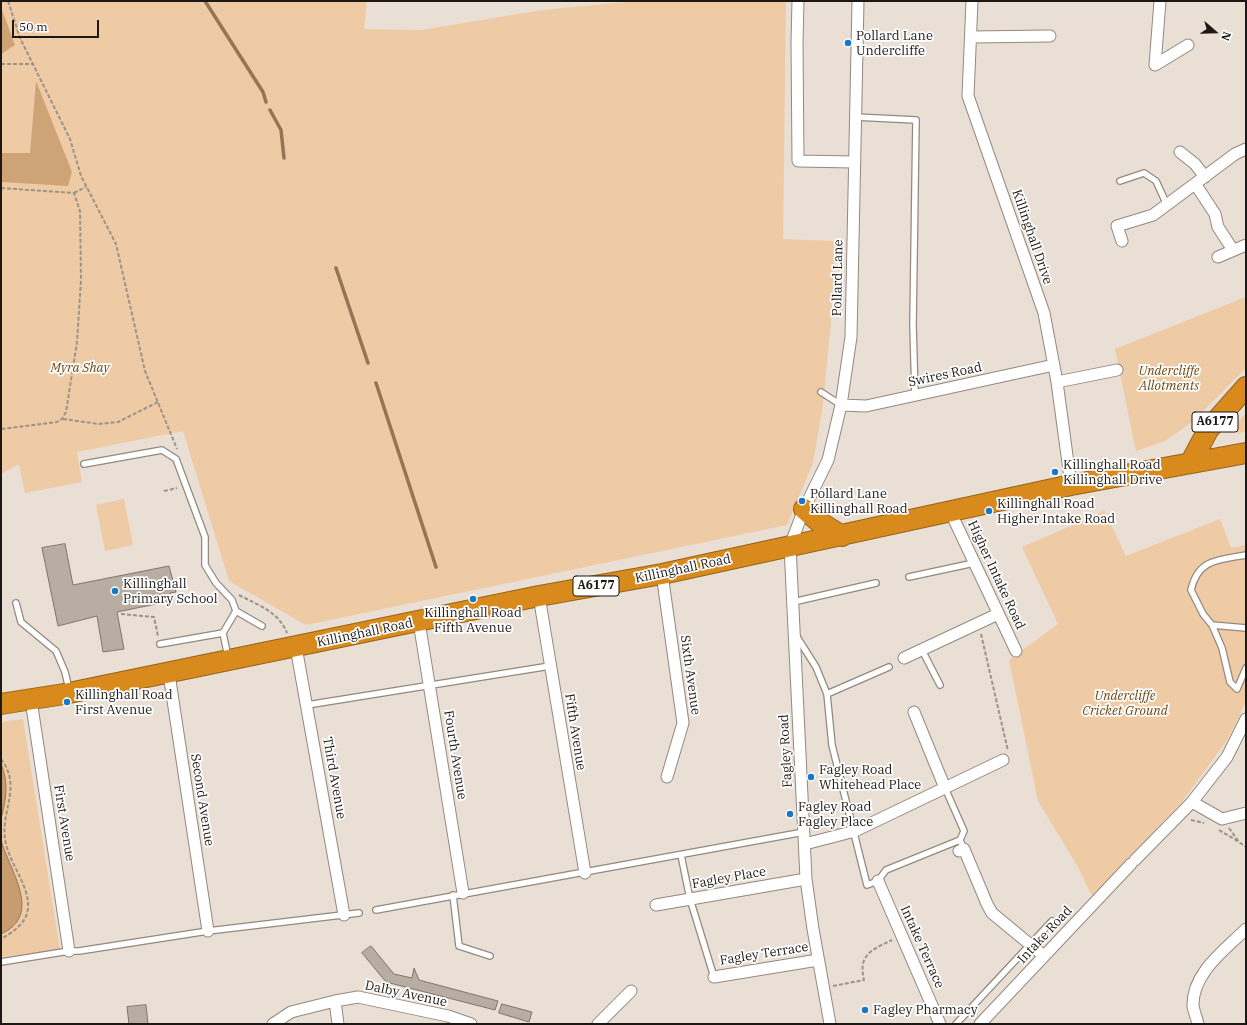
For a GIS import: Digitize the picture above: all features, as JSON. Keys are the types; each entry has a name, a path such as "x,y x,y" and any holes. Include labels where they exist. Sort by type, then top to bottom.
{"highway":[{"name":"A6177","path":"1191,462 1208,430 1246,387"},
{"name":"Killinghall Road","path":"1,704 31,700 169,674 538,596 662,574 1071,485 1246,453"},
{"path":"804,509 818,521 842,536"}],"street":[{"path":"798,1 798,161 854,162"},
{"name":"Pollard Lane","path":"790,546 804,509 828,460 841,405 851,337 858,1"},
{"name":"Killinghall Drive","path":"972,1 968,96 1044,313 1057,382 1071,485"},
{"path":"1160,1 1155,65 1188,46"},
{"path":"971,36 1050,36"},
{"path":"1122,241 1118,226 1153,215 1196,185 1235,154 1246,149"},
{"path":"1180,152 1195,164 1205,178"},
{"path":"1196,185 1215,214 1218,227 1233,250"},
{"path":"1218,257 1246,245"},
{"name":"Swires Road","path":"841,405 866,406 1054,365"},
{"path":"1057,382 1117,370"},
{"name":"Higher Intake Road","path":"950,511 1016,652"},
{"name":"Fagley Road","path":"790,546 806,879 818,960 829,987 830,1024"},
{"name":"Sixth Avenue","path":"662,574 683,723 667,777"},
{"name":"Fifth Avenue","path":"538,596 584,873"},
{"path":"904,658 998,614"},
{"name":"Fourth Avenue","path":"419,622 458,894"},
{"name":"Third Avenue","path":"295,647 307,705 344,915"},
{"name":"Second Avenue","path":"169,674 208,932"},
{"name":"First Avenue","path":"31,700 69,951"},
{"path":"914,712 945,788"},
{"name":"Intake Road","path":"980,1024 1133,862 1192,802 1227,757 1246,719"},
{"path":"805,844 855,831 1003,760"},
{"path":"1192,802 1222,819 1246,813"},
{"path":"961,846 992,913 1044,956"},
{"name":"Fagley Place","path":"656,905 806,879"},
{"name":"Intake Terrace","path":"878,881 940,1024"},
{"path":"1198,1024 1193,1007 1196,989 1202,974 1246,929"},
{"name":"Fagley Terrace","path":"714,977 818,960"},
{"path":"598,1024 631,991"},
{"name":"Dalby Avenue","path":"273,1024 291,1012 335,1000 358,998 448,1016 471,1024"},
{"path":"335,1000 338,1024"}],"lane":[{"path":"855,117 916,120 913,325 915,395"},
{"path":"1120,181 1144,173 1156,181 1167,205"},
{"path":"820,392 841,405"},
{"path":"84,464 162,450 176,459 205,537 205,565 216,583 232,600 236,612 262,626"},
{"path":"1246,556 1212,563 1201,568 1194,576 1191,590 1203,614 1212,624 1222,648 1230,682 1234,688 1238,689 1246,668"},
{"path":"909,577 974,563"},
{"path":"793,602 876,583"},
{"path":"16,603 21,622 56,651 65,672 70,693"},
{"path":"229,661 223,633 236,612"},
{"path":"1212,624 1246,628"},
{"path":"160,644 223,633"},
{"path":"795,634 816,667 827,694 832,745 855,831 867,885 878,881 886,870 961,846 964,831 945,788"},
{"path":"922,650 940,686"},
{"path":"307,705 550,666"},
{"path":"827,694 889,667"},
{"path":"376,910 804,832"},
{"path":"681,855 690,899 714,977"},
{"path":"458,894 459,946 490,956"},
{"path":"1,962 69,951 79,951 208,932 358,913"},
{"name":"Intake Road","path":"956,1024 1052,921"}],"path":[{"path":"8,1 20,38 70,139 81,176 116,244 145,371 179,454"},
{"path":"1,64 34,64"},
{"path":"1,188 74,193 86,187"},
{"path":"1,429 57,422 62,419 66,412 77,342 81,280 80,211 74,193"},
{"path":"62,419 99,424 118,422 158,402"},
{"path":"164,491 187,486"},
{"path":"236,593 276,615 283,623 295,647"},
{"path":"120,614 154,617 160,644"},
{"path":"979,623 1009,752 1003,760"},
{"path":"1,759 8,768 11,782 5,822 5,838 10,860 27,894 28,908 22,922 12,933 1,939"},
{"path":"1222,819 1240,842 1246,846"},
{"path":"829,987 864,980 862,968 864,959 871,950 901,934"},
{"path":"829,987 833,978"}],"green space":[{"name":"Myra Shay","path":"1,1 367,1 364,29 421,30 542,10 635,1 786,1 783,239 835,241 831,321 823,405 813,463 787,525 306,625 229,581 183,431 77,452 82,482 25,493 19,464 1,474"},
{"name":"Undercliffe Allotments","path":"1246,297 1246,368 1192,422 1165,441 1136,451 1115,349"},
{"path":"1246,413 1246,431 1237,434 1236,424"},
{"path":"124,499 133,545 105,551 96,505"},
{"name":"Undercliffe Cricket Ground","path":"1104,510 1126,556 1220,519 1231,548 1246,545 1246,700 1227,740 1182,802 1092,896 1078,867 1038,801 1009,660 1058,624 1022,547 1094,516"},
{"path":"23,719 60,950 1,957 1,722"}],"shaded area":[{"path":"1,7 15,45 1,54"},
{"path":"36,81 72,172 68,186 1,182 1,153 30,153"},
{"path":"1,764 4,771 6,791 1,819"},
{"path":"1,840 16,878 22,904 20,916 14,926 1,934"}],"building":[{"path":"65,544 73,585 169,566 176,592 170,593 171,601 117,612 124,649 103,652 97,616 58,626 42,548"},
{"path":"371,946 394,974 412,978 414,968 419,980 498,1001 495,1010 386,982 362,953"},
{"path":"502,1004 532,1012 529,1022 499,1013"},
{"path":"146,1005 148,1024 129,1024 127,1007"}],"waterway":[{"path":"205,1 263,92 266,102"},
{"path":"270,110 281,130 284,158"},
{"path":"336,268 368,363"},
{"path":"376,383 436,567"}],"place":[{"name":"Pollard Lane Undercliffe","path":"848,43"},
{"name":"Killinghall Road Killinghall Drive","path":"1055,472"},
{"name":"Pollard Lane Killinghall Road","path":"802,501"},
{"name":"Killinghall Road Higher Intake Road","path":"989,511"},
{"name":"Killinghall Primary School","path":"115,591"},
{"name":"Killinghall Road Fifth Avenue","path":"473,599"},
{"name":"Killinghall Road First Avenue","path":"67,702"},
{"name":"Fagley Road Whitehead Place","path":"811,777"},
{"name":"Fagley Road Fagley Place","path":"790,814"},
{"name":"Fagley Pharmacy","path":"865,1010"}]}
